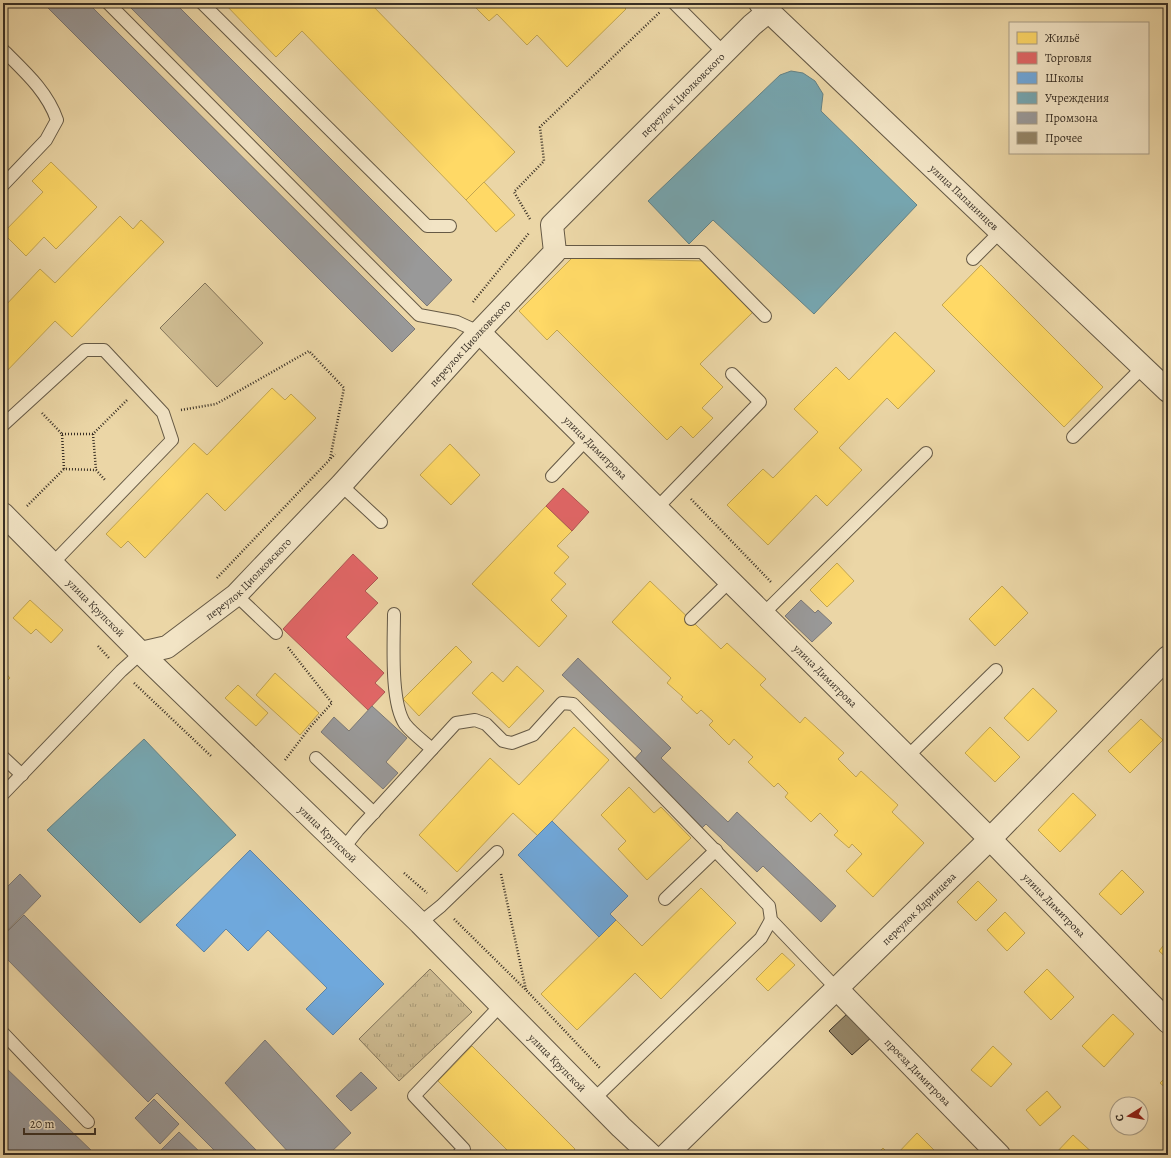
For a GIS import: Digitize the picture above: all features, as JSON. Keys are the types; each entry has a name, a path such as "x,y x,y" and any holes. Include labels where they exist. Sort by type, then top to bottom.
{"street":[{"name":"переулок Циолковского","path":"141,653 167,647 236,595 341,485 479,332 555,252 552,226 752,25 765,7"},
{"name":"улица Папанинцев","path":"765,7 1168,391"},
{"name":"улица Димитрова","path":"479,332 990,839 1168,1022"},
{"name":"улица Крупской","path":"3,514 141,653 420,923 593,1100 651,1155"},
{"name":"переулок Ядринцева","path":"666,1155 990,839 1168,657"},
{"name":"проезд Димитрова","path":"837,989 999,1155"}],"lane":[{"path":"108,3 419,316 457,322 479,332"},
{"path":"202,3 427,226 450,226"},
{"path":"674,3 724,53"},
{"path":"3,50 38,86 54,109 57,120 46,140 3,185"},
{"path":"973,259 1001,231"},
{"path":"555,252 702,252 765,316"},
{"path":"3,425 85,350 104,350 163,413 172,440 52,564"},
{"path":"1073,437 1143,367"},
{"path":"657,508 760,402 732,374"},
{"path":"552,476 587,439"},
{"path":"763,614 926,453"},
{"path":"341,485 380,522"},
{"path":"691,619 730,580"},
{"path":"236,595 276,633"},
{"path":"394,614 395,691 399,712 405,724 432,749"},
{"path":"3,794 121,671 141,653"},
{"path":"907,757 996,670"},
{"path":"343,849 358,830 456,723 475,720 486,724 503,741 512,743 534,735 562,703 573,704 769,906 771,920 837,989"},
{"path":"3,756 22,775"},
{"path":"316,758 374,813"},
{"path":"665,899 716,850"},
{"path":"420,923 441,906 497,852"},
{"path":"593,1100 761,938 771,920"},
{"path":"458,1155 464,1150 414,1096 501,1005"},
{"path":"3,1033 88,1122"}],"path":[{"path":"163,413 216,404 309,351 344,388 330,460"},
{"path":"62,434 93,434 140,388"},
{"path":"30,401 62,434 64,469"},
{"path":"93,434 96,470 119,495"},
{"path":"24,509 64,469 96,470"},
{"path":"678,486 772,582 776,579"},
{"path":"276,633 332,703 311,726 285,760"},
{"path":"497,852 526,991"}],"green space":[{"path":"205,283 263,343 217,387 160,328"},
{"path":"430,969 472,1012 399,1081 359,1039"}],"building: Жильё":[{"path":"224,3 370,3 515,152 466,200 302,31 276,57"},
{"path":"444,3 455,3 449,8"},
{"path":"471,3 620,3 626,9 567,67 537,35 527,45 497,14 489,21"},
{"path":"51,162 97,207 56,249 44,237 26,256 3,233 43,192 32,181"},
{"path":"484,182 515,215 496,232 466,200"},
{"path":"120,216 133,229 141,220 164,242 72,337 55,321 3,375 3,308 40,269 55,283"},
{"path":"572,258 704,261 754,311 700,364 723,387 702,408 713,418 693,438 681,426 667,440 557,330 547,340 519,311"},
{"path":"981,265 1103,387 1064,427 942,305"},
{"path":"895,332 935,371 898,409 887,398 839,448 862,470 827,506 816,495 768,545 727,505 763,469 773,478 818,432 794,409 836,367 849,380"},
{"path":"272,388 285,400 291,394 316,418 225,511 207,493 145,558 128,541 121,548 106,534 194,443 207,455"},
{"path":"450,444 480,475 451,505 420,475"},
{"path":"546,506 572,531 557,546 569,557 554,573 566,584 551,600 567,616 539,647 472,584"},
{"path":"837,563 854,581 827,607 810,590"},
{"path":"650,581 721,649 727,643 766,679 760,685 800,723 805,717 844,753 838,759 856,777 861,771 898,805 892,812 924,843 873,897 846,871 862,854 852,844 849,848 834,835 838,831 820,813 811,822 785,797 788,793 778,783 774,787 748,762 753,757 734,739 729,745 709,725 713,721 701,710 697,714 681,699 683,697 667,683 671,678 612,622"},
{"path":"1002,586 1028,613 995,646 969,619"},
{"path":"30,600 63,630 51,643 36,629 31,634 13,618"},
{"path":"456,646 472,662 419,716 403,699"},
{"path":"517,666 544,691 509,728 472,693 492,672 503,682"},
{"path":"3,670 10,678 3,685"},
{"path":"275,673 319,713 300,735 256,695"},
{"path":"238,685 268,713 256,726 225,698"},
{"path":"1033,688 1057,711 1028,741 1004,718"},
{"path":"1141,719 1163,740 1130,773 1108,751"},
{"path":"574,727 609,760 538,836 513,813 457,872 419,835 490,758 519,785"},
{"path":"990,727 1020,757 995,782 965,753"},
{"path":"629,787 654,813 661,807 691,838 647,880 618,849 626,841 601,815"},
{"path":"1073,793 1096,815 1060,852 1038,830"},
{"path":"1122,870 1144,892 1121,915 1099,894"},
{"path":"978,881 997,900 976,921 957,902"},
{"path":"701,888 736,923 661,999 635,973 577,1030 541,994 616,920 642,946"},
{"path":"1005,912 1025,933 1007,951 987,930"},
{"path":"1168,940 1168,959 1159,951"},
{"path":"782,953 795,965 768,991 756,979"},
{"path":"1047,969 1074,997 1051,1020 1024,992"},
{"path":"1113,1014 1134,1034 1104,1067 1082,1046"},
{"path":"472,1046 575,1149 570,1155 510,1155 511,1154 438,1081"},
{"path":"993,1046 1012,1064 991,1087 971,1070"},
{"path":"1168,1075 1168,1090 1160,1083"},
{"path":"1047,1091 1061,1107 1040,1126 1026,1110"},
{"path":"917,1133 939,1155 896,1155"},
{"path":"1073,1135 1095,1155 1054,1155"},
{"path":"883,1148 890,1155 876,1155"}],"building: Торговля":[{"path":"563,488 589,512 572,531 546,506"},
{"path":"353,554 378,578 365,591 378,603 346,637 384,673 375,683 385,692 368,710 283,629"}],"building: Школы":[{"path":"552,821 628,896 610,914 616,920 599,937 518,855"},
{"path":"250,850 384,984 333,1035 306,1009 327,988 268,930 248,951 226,929 204,952 176,925"}],"building: Учреждения":[{"path":"791,71 803,73 815,81 823,94 821,111 917,205 814,314 713,220 689,244 648,201 780,75"},
{"path":"144,739 236,835 140,923 47,830"}],"building: Промзона":[{"path":"43,3 88,3 415,329 392,352"},
{"path":"126,3 175,3 452,280 427,306"},
{"path":"801,600 815,613 818,610 832,623 812,642 785,616"},
{"path":"578,658 671,748 661,758 728,822 737,812 836,906 821,922 763,866 757,872 706,824 701,829 631,763 642,751 562,675"},
{"path":"372,706 407,738 386,762 398,773 383,789 321,732 334,717 349,731"},
{"path":"20,874 41,896 3,935 3,891"},
{"path":"24,915 261,1155 219,1155 157,1093 148,1102 3,955 3,936"},
{"path":"265,1040 351,1133 328,1155 291,1155 225,1083"},
{"path":"3,1065 96,1155 11,1155 3,1147"},
{"path":"361,1072 377,1088 351,1111 336,1096"},
{"path":"154,1099 179,1124 160,1144 135,1118"},
{"path":"179,1132 203,1155 156,1155"}],"building: Прочее":[{"path":"849,1012 873,1036 852,1055 829,1031"}]}
